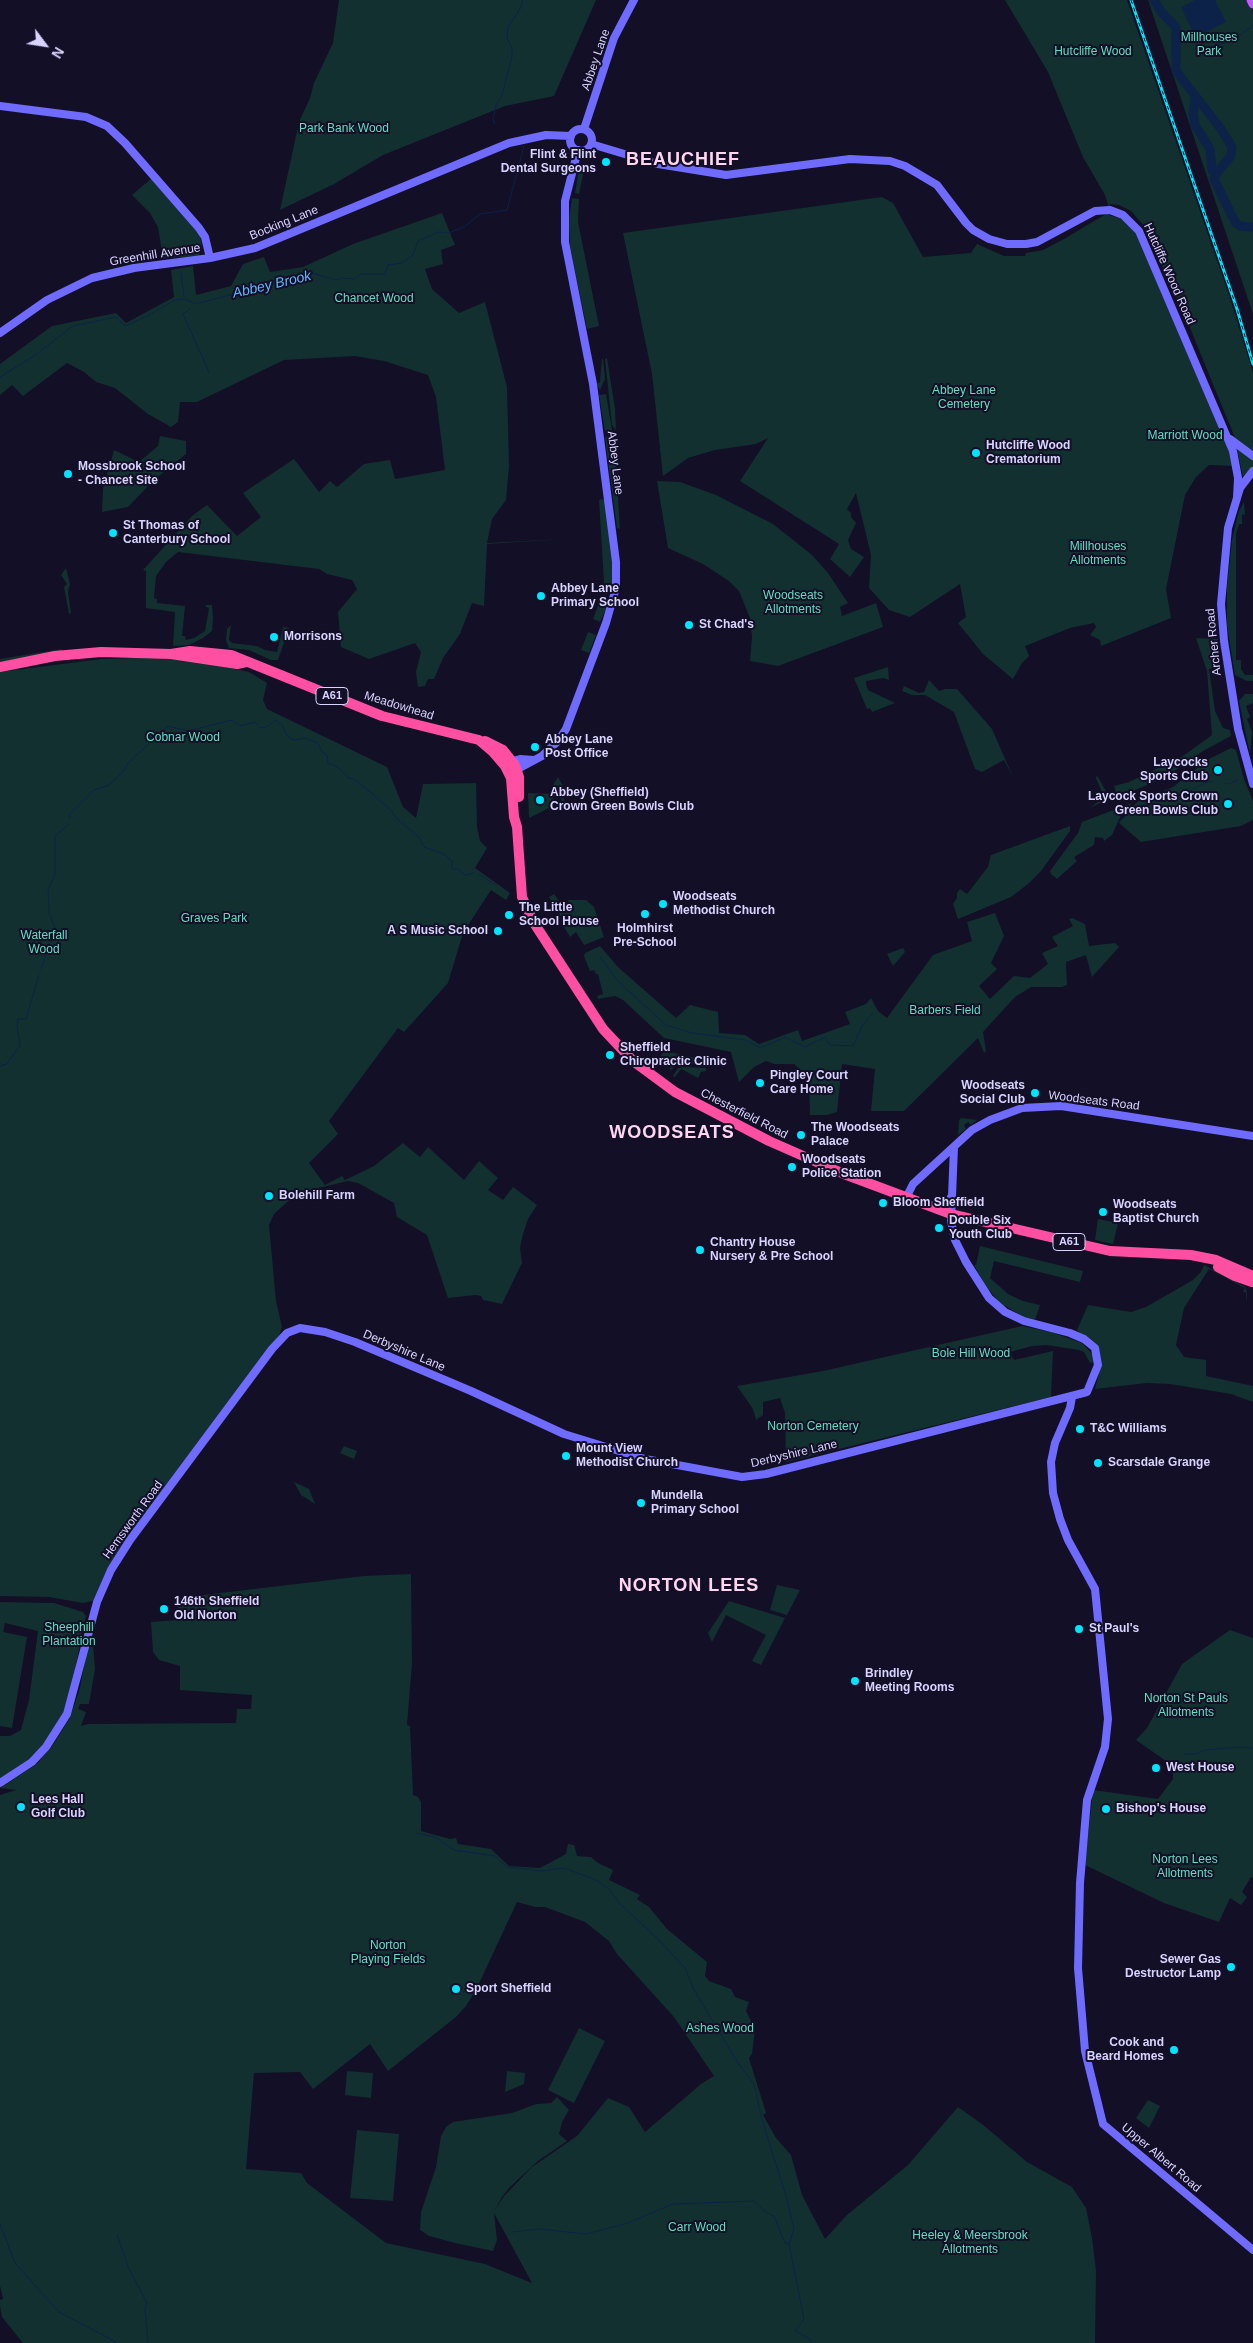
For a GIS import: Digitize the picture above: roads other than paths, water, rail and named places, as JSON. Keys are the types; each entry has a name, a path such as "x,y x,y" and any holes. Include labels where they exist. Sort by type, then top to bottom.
{"highway":[{"name":"Meadowhead","path":"0,667 55,656 101,652 171,654 190,651 221,652 238,657 246,662 382,716 496,745 513,767"},
{"name":"Chesterfield Road","path":"513,767 520,817 517,827 524,903 534,923 591,1013 620,1049 664,1086 742,1128 844,1174 951,1214 1110,1251 1175,1253 1199,1256 1216,1260 1253,1276"},
{"name":"Chesterfield Road","path":"1199,1256 1235,1276 1253,1282"}],"main road":[{"path":"1251,0 1253,4"}],"street":[{"name":"Abbey Lane","path":"584,129 614,38 634,0"},
{"path":"0,106 86,117 107,126 125,143 200,228 205,237 210,258"},
{"path":"584,129 591,135 591,144 586,149 578,150 572,145 571,136 575,130 584,129"},
{"name":"Bocking Lane","path":"210,258 255,248 509,143 546,135 571,136"},
{"name":"Hutcliffe Wood Road","path":"591,144 658,164 726,174 741,174 850,159 890,162 905,166 936,185 973,230 989,239 1008,244 1037,242 1095,211 1110,210 1119,213 1132,222 1138,231 1227,436 1236,460 1239,482 1237,498"},
{"name":"Abbey Lane","path":"513,767 526,758 534,760 550,749 566,729 612,606 616,588 616,562 594,393 565,242 565,200 578,150"},
{"name":"Greenhill Avenue","path":"0,333 47,300 92,278 134,268 210,258"},
{"name":"Hutcliffe Wood Road","path":"1227,436 1253,456"},
{"name":"Archer Road","path":"1253,471 1240,488 1225,540 1221,618 1238,729 1253,784"},
{"name":"Woodseats Road","path":"906,1198 913,1184 972,1130 1012,1111 1041,1106 1087,1110 1253,1136"},
{"path":"953,1231 951,1197 954,1147"},
{"path":"951,1197 956,1201 961,1201"},
{"path":"953,1231 959,1222 966,1218"},
{"name":"Derbyshire Lane","path":"287,1333 300,1328 309,1328 348,1340 471,1391 546,1427 604,1447 665,1464 742,1477 766,1474 1087,1392 1098,1365 1095,1348 1084,1339 1070,1333 1014,1317 995,1304 966,1262 953,1231"},
{"name":"Hemsworth Road","path":"0,1783 32,1762 51,1740 67,1714 95,1605 117,1561 272,1349 287,1333"},
{"name":"Upper Albert Road","path":"1072,1397 1070,1408 1055,1443 1051,1462 1053,1493 1068,1540 1094,1589 1108,1719 1105,1747 1087,1800 1080,1883 1077,1934 1085,2051 1103,2124 1253,2250"}],"water":[{"path":"1195,0 1215,0 1226,22 1195,37 1181,7"}],"waterway":[{"name":"Abbey Brook","path":"495,124 493,119 496,105 502,95 512,57 512,48 507,37 508,27 520,9 523,0"},
{"path":"1154,0 1162,13 1176,27 1176,71 1221,129 1232,147 1231,156 1217,172 1214,179 1235,222 1240,226 1253,227"},
{"path":"1212,47 1234,40 1253,25"},
{"path":"1195,96 1193,114 1195,125 1210,149 1212,170 1217,172"},
{"name":"Abbey Brook","path":"0,377 34,356 73,326 116,317 125,326 175,300 185,299 196,304 312,273 336,280 342,278 355,279 361,274 385,274 388,265 402,263 413,255 418,241 438,232 448,233 464,227 480,214 507,210 524,146"},
{"path":"181,273 184,297"},
{"path":"190,309 183,314 209,372"},
{"path":"69,818 70,814 94,790 109,785 124,771 128,763 168,726 188,731 232,720 240,726 255,722 261,728 269,726 275,720 282,725 286,734 293,740 305,738 318,743 322,752 327,755 328,763 336,766 349,778 356,780 391,810 396,818 419,837 424,847 444,854 452,861 452,868 458,869 465,875 474,873"},
{"path":"1224,783 1230,784 1238,779"},
{"path":"1119,822 1136,807 1151,802 1171,800 1213,781"},
{"path":"41,969 55,928 49,913 48,889 55,875 55,836 69,824"},
{"path":"479,874 496,885"},
{"path":"600,957 619,982 666,1025 692,1033 745,1040 761,1048 785,1037 805,1047 825,1037 830,1045 853,1046 862,1026 873,1013"},
{"path":"0,1066 7,1064 20,1045 17,1026 18,1019 26,1019 39,975"},
{"path":"1185,1754 1196,1754 1205,1750 1240,1747 1253,1748"},
{"path":"416,1833 435,1837 454,1850 495,1856 507,1867 541,1871 564,1868 596,1880 610,1890 620,1904 656,1937 685,1968 693,1988 736,2060 754,2084 762,2120 786,2196 794,2229 789,2244 804,2319 795,2331 810,2339 811,2343"},
{"path":"512,2232 540,2229 586,2234 628,2223 673,2204 754,2201 766,2212 774,2216 785,2243 789,2244"},
{"path":"0,2224 15,2263 59,2312 118,2343"},
{"path":"117,2235 129,2269 147,2303 145,2308 148,2343"}],"railway":[{"path":"1131,0 1237,309 1253,364"}],"place":[{"name":"Flint & Flint Dental Surgeons","path":"606,162"},
{"name":"Hutcliffe Wood Crematorium","path":"976,453"},
{"name":"Mossbrook School - Chancet Site","path":"68,474"},
{"name":"St Thomas of Canterbury School","path":"113,533"},
{"name":"Abbey Lane Primary School","path":"541,596"},
{"name":"St Chad's","path":"689,625"},
{"name":"Morrisons","path":"274,637"},
{"name":"Abbey Lane Post Office","path":"535,747"},
{"name":"Laycocks Sports Club","path":"1218,770"},
{"name":"Abbey (Sheffield) Crown Green Bowls Club","path":"540,800"},
{"name":"Laycock Sports Crown Green Bowls Club","path":"1228,804"},
{"name":"Woodseats Methodist Church","path":"663,904"},
{"name":"Holmhirst Pre-School","path":"645,914"},
{"name":"The Little School House","path":"509,915"},
{"name":"A S Music School","path":"498,931"},
{"name":"Sheffield Chiropractic Clinic","path":"610,1055"},
{"name":"Pingley Court Care Home","path":"760,1083"},
{"name":"Woodseats Social Club","path":"1035,1093"},
{"name":"The Woodseats Palace","path":"801,1135"},
{"name":"Woodseats Police Station","path":"792,1167"},
{"name":"Bolehill Farm","path":"269,1196"},
{"name":"Bloom Sheffield","path":"883,1203"},
{"name":"Woodseats Baptist Church","path":"1103,1212"},
{"name":"Double Six Youth Club","path":"939,1228"},
{"name":"Chantry House Nursery & Pre School","path":"700,1250"},
{"name":"T&C Williams","path":"1080,1429"},
{"name":"Mount View Methodist Church","path":"566,1456"},
{"name":"Scarsdale Grange","path":"1098,1463"},
{"name":"Mundella Primary School","path":"641,1503"},
{"name":"146th Sheffield Old Norton","path":"164,1609"},
{"name":"St Paul's","path":"1079,1629"},
{"name":"Brindley Meeting Rooms","path":"855,1681"},
{"name":"West House","path":"1156,1768"},
{"name":"Lees Hall Golf Club","path":"21,1807"},
{"name":"Bishop's House","path":"1106,1809"},
{"name":"Sewer Gas Destructor Lamp","path":"1231,1967"},
{"name":"Sport Sheffield","path":"456,1989"},
{"name":"Cook and Beard Homes","path":"1174,2050"}],"district":[{"name":"BEAUCHIEF","path":"683,160"},
{"name":"WOODSEATS","path":"672,1133"},
{"name":"NORTON LEES","path":"689,1586"}],"park label":[{"name":"Millhouses Park","path":"1209,45"},
{"name":"Hutcliffe Wood","path":"1093,52"},
{"name":"Park Bank Wood","path":"344,129"},
{"name":"Chancet Wood","path":"374,299"},
{"name":"Abbey Lane Cemetery","path":"964,398"},
{"name":"Marriott Wood","path":"1185,436"},
{"name":"Millhouses Allotments","path":"1098,554"},
{"name":"Woodseats Allotments","path":"793,603"},
{"name":"Cobnar Wood","path":"183,738"},
{"name":"Graves Park","path":"214,919"},
{"name":"Waterfall Wood","path":"44,943"},
{"name":"Barbers Field","path":"945,1011"},
{"name":"Bole Hill Wood","path":"971,1354"},
{"name":"Norton Cemetery","path":"813,1427"},
{"name":"Sheephill Plantation","path":"69,1635"},
{"name":"Norton St Pauls Allotments","path":"1186,1706"},
{"name":"Norton Lees Allotments","path":"1185,1867"},
{"name":"Norton Playing Fields","path":"388,1953"},
{"name":"Ashes Wood","path":"720,2029"},
{"name":"Carr Wood","path":"697,2228"},
{"name":"Heeley & Meersbrook Allotments","path":"970,2243"}]}
